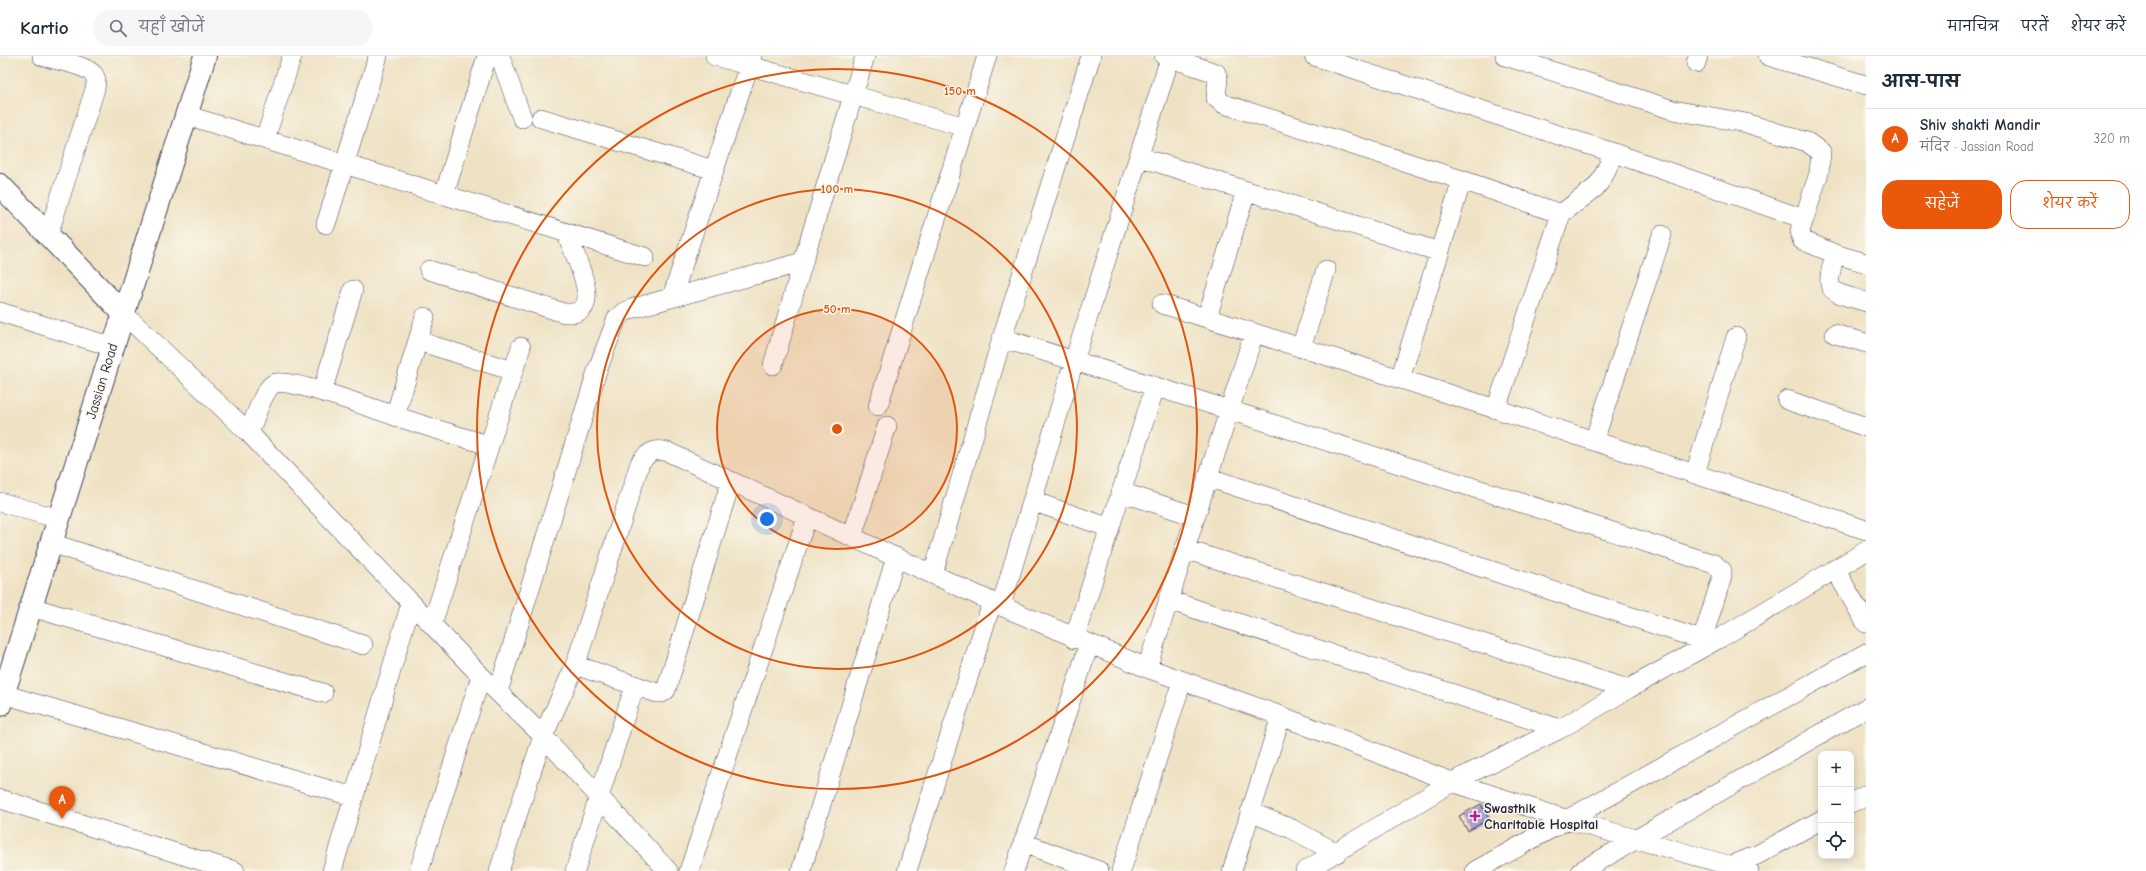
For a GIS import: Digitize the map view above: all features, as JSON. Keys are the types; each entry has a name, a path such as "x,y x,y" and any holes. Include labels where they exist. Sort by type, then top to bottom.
{"street":[{"path":"42,56 86,69 93,74 96,80 96,89 48,235"},
{"name":"Jassian Road","path":"2,700 205,56"},
{"path":"265,139 292,56"},
{"path":"326,224 378,56"},
{"path":"444,195 487,56"},
{"path":"500,56 522,118"},
{"path":"715,56 750,60 854,94 965,127"},
{"path":"773,365 865,56"},
{"path":"878,406 987,56"},
{"path":"933,574 1002,338 1091,56"},
{"path":"1314,56 1362,63 1804,219"},
{"path":"1505,56 1673,110 1746,123 1807,142 1821,152 1821,164 1800,231 1802,240 1835,254 1866,263"},
{"path":"1768,56 1819,63 1866,85"},
{"path":"907,871 1032,501 1074,361 1140,157 1167,57 1208,62 1218,78 1216,98 1220,102 1562,214"},
{"path":"672,297 750,60"},
{"path":"186,115 645,257"},
{"path":"542,118 714,170"},
{"path":"1496,409 1562,214 1595,188 1602,179 1614,153"},
{"path":"1140,157 1440,252"},
{"path":"1400,379 1462,180"},
{"path":"0,185 123,313 248,433 481,676 543,736 599,797 653,864 668,871"},
{"path":"1207,318 1246,191"},
{"path":"429,270 564,313 574,313 581,310 585,306 587,290 566,233"},
{"path":"1594,441 1662,235"},
{"path":"1835,254 1828,278 1829,286 1833,291 1866,302"},
{"path":"498,692 612,328 617,318 624,312 672,297 803,262"},
{"path":"1301,348 1326,270"},
{"path":"322,392 353,290"},
{"path":"1162,304 1496,409 1866,530"},
{"path":"0,312 113,347"},
{"path":"395,416 425,318"},
{"path":"1147,668 1228,409 1254,333"},
{"path":"1835,334 1866,343"},
{"path":"1695,474 1736,337"},
{"path":"1002,338 1714,564 1722,571 1722,577 1706,641"},
{"path":"418,342 513,371"},
{"path":"432,624 488,445 521,347"},
{"path":"248,433 266,393 270,386 275,383 290,384 322,392 488,445"},
{"path":"1014,871 1024,843 1081,642 1110,528 1155,387"},
{"path":"1787,400 1866,428"},
{"path":"852,536 887,426"},
{"path":"499,871 543,736 575,665 640,463 645,455 659,449 852,536 996,604 1081,642 1147,668 1281,716 1452,782 1565,819 1637,839 1726,868 1748,871"},
{"path":"1207,477 1706,641"},
{"path":"575,665 657,693 662,693 666,690 731,481"},
{"path":"1121,492 1195,516"},
{"path":"1032,501 1110,528"},
{"path":"0,502 59,519"},
{"path":"689,871 807,517"},
{"path":"51,543 363,645"},
{"path":"1184,549 1628,689"},
{"path":"1305,871 1452,782 1560,729 1706,641 1866,551"},
{"path":"801,871 896,558"},
{"path":"1835,569 1866,622"},
{"path":"1168,600 1560,729"},
{"path":"332,871 411,603"},
{"path":"31,606 323,693"},
{"path":"1475,871 1565,819 1866,653"},
{"path":"419,871 481,676"},
{"path":"1121,871 1182,681"},
{"path":"575,871 635,685"},
{"path":"2,700 354,797"},
{"path":"1581,871 1866,708"},
{"path":"1232,871 1281,716"},
{"path":"1854,801 1866,795"},
{"path":"0,799 235,871"},
{"path":"1250,812 1292,829 1337,853"},
{"path":"1726,868 1757,855 1818,822"},
{"path":"1024,843 1099,871"}],"building":[{"path":"1481,804 1489,819 1468,831 1459,816"}],"place":[{"name":"Swasthik Charitable Hospital","path":"1475,816"},
{"name":"Shiv shakti Mandir","path":"62,819"}]}
